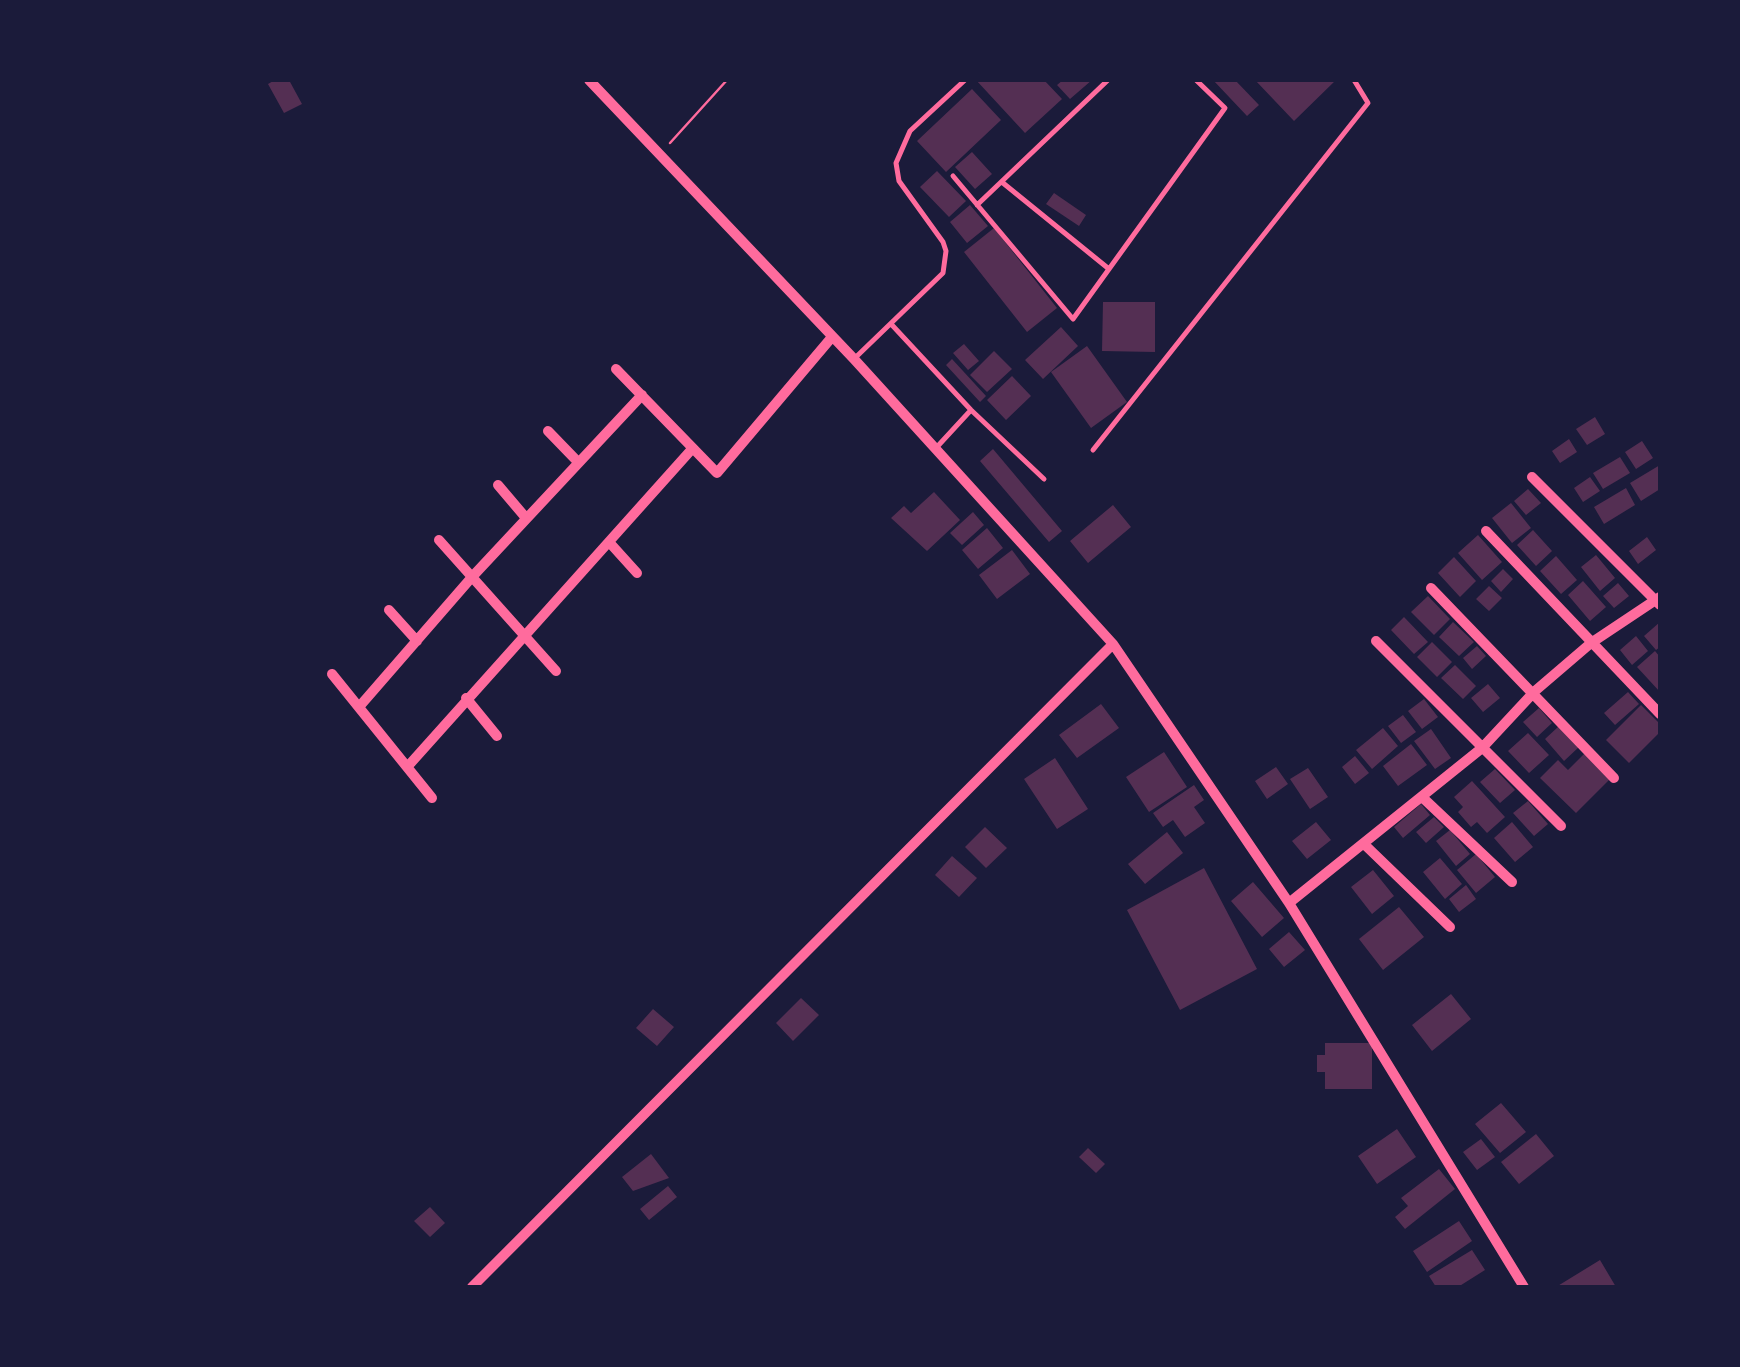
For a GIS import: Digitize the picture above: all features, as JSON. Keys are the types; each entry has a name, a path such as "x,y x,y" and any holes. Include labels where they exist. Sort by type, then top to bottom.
{"street":[{"path":"588,80 854,359 1112,644 1289,902 1524,1287"},
{"path":"616,369 717,474 832,338"},
{"path":"360,707 472,576 642,395"},
{"path":"548,430 578,462"},
{"path":"409,765 692,449"},
{"path":"1289,902 1482,748 1535,691 1592,643 1658,601 1532,478"},
{"path":"498,485 526,518"},
{"path":"1486,531 1660,714"},
{"path":"439,540 556,671"},
{"path":"609,542 637,573"},
{"path":"1431,588 1535,691 1614,778"},
{"path":"388,610 417,642"},
{"path":"1376,641 1561,826"},
{"path":"472,1287 1112,644"},
{"path":"332,674 432,798"},
{"path":"466,698 497,736"},
{"path":"1422,797 1512,882"},
{"path":"1365,845 1450,927"}],"lane":[{"path":"854,359 943,273 946,251 898,181 896,163 910,131 965,80"},
{"path":"977,205 1108,80"},
{"path":"953,176 1073,319 1225,108 1196,80"},
{"path":"1093,450 1368,103 1354,80"},
{"path":"1001,182 1109,269"},
{"path":"891,324 971,410 1044,479"},
{"path":"936,448 971,410"}],"path":[{"path":"659,155 727,80"}],"building":[{"path":"289,80 302,104 284,113 268,84"},
{"path":"976,80 1044,80 1062,99 1025,133"},
{"path":"1063,80 1092,80 1070,99 1057,85"},
{"path":"1213,80 1235,80 1259,105 1247,116"},
{"path":"1255,80 1336,80 1294,121"},
{"path":"972,89 1001,120 946,172 917,141"},
{"path":"972,152 992,174 975,189 955,167"},
{"path":"937,171 966,201 949,217 920,187"},
{"path":"1054,193 1086,215 1079,226 1046,204"},
{"path":"970,205 988,226 967,243 950,222"},
{"path":"994,228 1057,308 1027,332 964,252"},
{"path":"1103,302 1155,302 1155,352 1102,351"},
{"path":"1061,327 1078,346 1043,379 1025,360"},
{"path":"964,344 979,361 968,370 953,353"},
{"path":"1087,346 1127,402 1091,428 1051,372"},
{"path":"994,351 1012,369 987,392 970,375"},
{"path":"952,359 986,396 980,402 946,365"},
{"path":"1012,376 1031,396 1006,420 987,400"},
{"path":"1595,417 1605,434 1587,445 1576,429"},
{"path":"1569,439 1577,452 1560,463 1552,451"},
{"path":"1642,441 1653,458 1636,469 1625,452"},
{"path":"993,449 1062,531 1049,542 980,461"},
{"path":"1620,457 1630,473 1603,489 1593,473"},
{"path":"1660,465 1660,489 1641,501 1630,483"},
{"path":"1590,477 1600,491 1583,502 1574,488"},
{"path":"1626,488 1635,505 1604,524 1594,507"},
{"path":"1528,489 1541,503 1526,515 1514,501"},
{"path":"934,492 960,520 927,551 891,518 904,506 911,513"},
{"path":"1511,503 1531,528 1512,543 1492,518"},
{"path":"1113,505 1131,527 1088,563 1070,541"},
{"path":"973,512 984,525 962,545 950,533"},
{"path":"987,528 1003,548 978,569 962,550"},
{"path":"1533,530 1552,551 1536,566 1517,545"},
{"path":"1478,535 1502,562 1482,580 1458,553"},
{"path":"1647,537 1656,550 1638,564 1629,551"},
{"path":"1012,550 1030,574 997,599 979,575"},
{"path":"1596,555 1615,578 1600,591 1581,567"},
{"path":"1556,556 1577,580 1561,594 1540,571"},
{"path":"1454,557 1476,581 1460,597 1438,573"},
{"path":"1503,569 1513,579 1501,592 1491,581"},
{"path":"1583,581 1606,607 1590,621 1568,595"},
{"path":"1618,583 1629,596 1614,608 1603,596"},
{"path":"1489,586 1502,598 1489,611 1476,599"},
{"path":"1428,596 1450,619 1434,635 1411,612"},
{"path":"1404,617 1428,642 1414,654 1391,630"},
{"path":"1453,622 1474,642 1459,656 1439,637"},
{"path":"1660,622 1660,647 1656,650 1644,636"},
{"path":"1636,636 1648,651 1632,665 1620,650"},
{"path":"1432,642 1452,662 1437,677 1417,657"},
{"path":"1477,646 1486,656 1472,669 1463,658"},
{"path":"1655,651 1660,657 1660,692 1637,667"},
{"path":"1455,665 1476,686 1463,699 1441,678"},
{"path":"1488,684 1500,698 1483,712 1471,698"},
{"path":"1628,692 1639,704 1615,725 1604,713"},
{"path":"1424,699 1438,717 1422,729 1408,711"},
{"path":"1101,704 1119,728 1077,758 1059,735"},
{"path":"1641,705 1660,724 1660,732 1629,763 1606,740"},
{"path":"1539,708 1552,723 1537,737 1523,722"},
{"path":"1403,715 1416,732 1401,743 1388,726"},
{"path":"1559,726 1579,747 1564,761 1545,739"},
{"path":"1383,728 1398,746 1372,769 1356,750"},
{"path":"1431,729 1451,758 1435,769 1414,741"},
{"path":"1528,733 1549,755 1529,773 1508,751"},
{"path":"1411,744 1427,765 1398,786 1383,766"},
{"path":"1164,752 1187,787 1149,812 1126,777"},
{"path":"1585,753 1611,778 1576,813 1540,778 1558,760 1568,770"},
{"path":"1355,756 1369,773 1355,784 1342,767"},
{"path":"1055,758 1088,809 1057,829 1024,779"},
{"path":"1276,767 1288,784 1267,799 1255,781"},
{"path":"1308,768 1328,797 1310,809 1290,779"},
{"path":"1495,769 1515,790 1500,803 1480,782"},
{"path":"1472,781 1505,817 1487,833 1477,822 1471,827 1458,812 1463,807 1454,797"},
{"path":"1194,785 1204,800 1194,807 1205,823 1185,837 1173,820 1163,827 1153,813"},
{"path":"1528,801 1548,824 1534,836 1513,813"},
{"path":"1421,804 1430,815 1403,838 1394,827"},
{"path":"1434,817 1444,827 1426,843 1416,832"},
{"path":"1316,822 1331,840 1307,859 1292,841"},
{"path":"1512,822 1533,847 1515,862 1494,838"},
{"path":"985,827 1007,848 986,868 965,847"},
{"path":"1450,830 1470,854 1456,866 1436,841"},
{"path":"1167,832 1183,853 1145,884 1128,864"},
{"path":"1476,854 1495,877 1476,893 1457,870"},
{"path":"952,856 977,878 959,897 935,875"},
{"path":"1440,858 1462,884 1445,899 1423,872"},
{"path":"1204,868 1257,969 1180,1010 1127,910"},
{"path":"1373,870 1394,896 1372,914 1351,887"},
{"path":"1253,882 1284,918 1262,937 1231,901"},
{"path":"1466,885 1476,899 1459,912 1449,899"},
{"path":"1399,907 1424,937 1383,970 1359,939"},
{"path":"1289,932 1305,950 1284,967 1269,949"},
{"path":"1451,994 1471,1019 1432,1051 1412,1025"},
{"path":"801,998 819,1015 793,1041 776,1023"},
{"path":"653,1009 674,1027 657,1046 636,1028"},
{"path":"1325,1043 1372,1043 1372,1089 1325,1089 1325,1072 1317,1072 1317,1055 1325,1055"},
{"path":"1501,1103 1526,1132 1500,1153 1475,1124"},
{"path":"1397,1129 1416,1157 1377,1184 1358,1156"},
{"path":"1536,1134 1554,1156 1519,1184 1501,1162"},
{"path":"1481,1139 1495,1157 1477,1170 1463,1152"},
{"path":"1088,1148 1105,1164 1096,1173 1079,1157"},
{"path":"651,1154 669,1178 633,1191 622,1177"},
{"path":"1439,1169 1455,1189 1405,1229 1395,1217 1408,1206 1401,1198"},
{"path":"668,1186 677,1197 649,1220 640,1209"},
{"path":"430,1207 445,1223 430,1237 414,1221"},
{"path":"1459,1221 1472,1241 1427,1272 1413,1251"},
{"path":"1472,1250 1485,1270 1458,1287 1436,1287 1429,1276"},
{"path":"1600,1260 1616,1287 1556,1287"}]}
